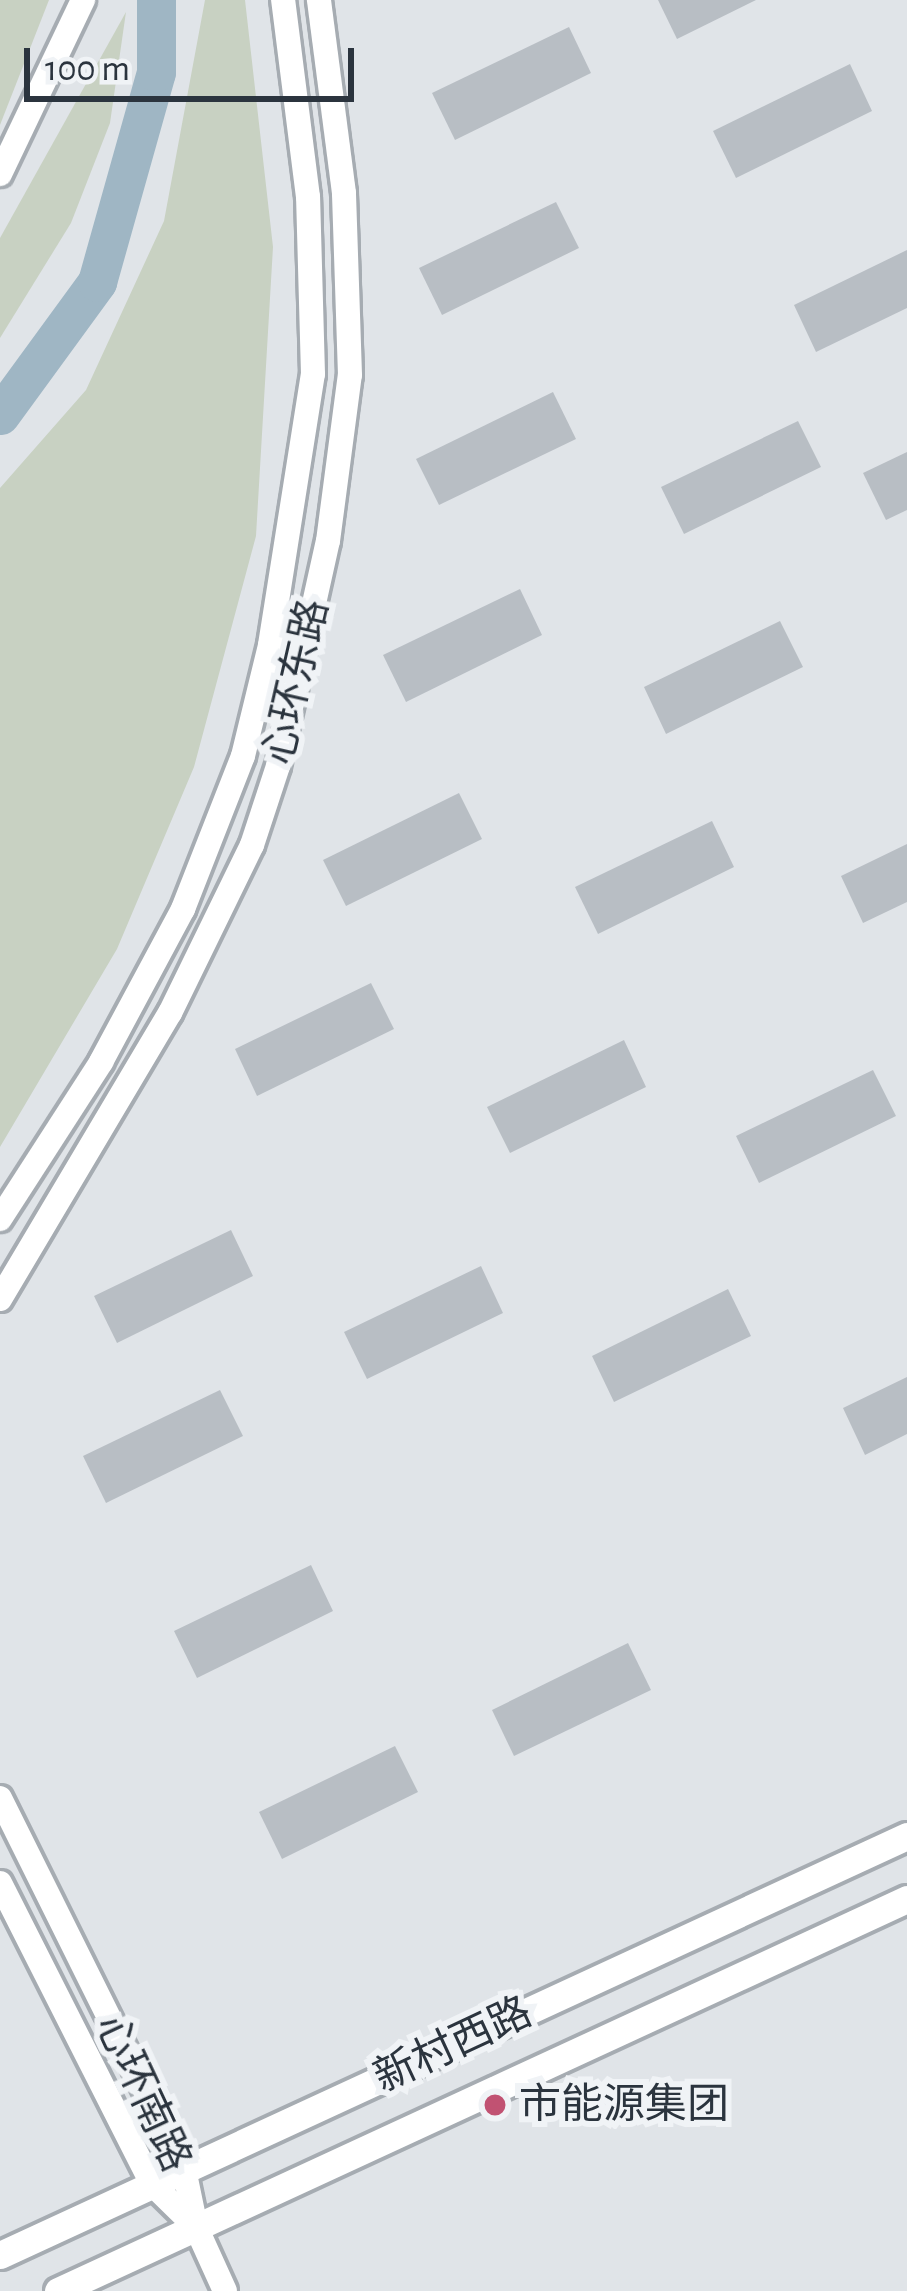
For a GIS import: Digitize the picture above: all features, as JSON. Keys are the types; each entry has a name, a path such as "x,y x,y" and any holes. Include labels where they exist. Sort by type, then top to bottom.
{"main road":[{"path":"0,174 83,0"},
{"name":"心环东路","path":"0,1219 101,1062 183,909 218,832 265,667 313,374 308,196 283,0"},
{"name":"心环东路","path":"0,1299 170,1013 252,845 278,766 328,541 350,375 344,194 320,0"},
{"name":"心环南路","path":"0,1798 184,2169 196,2227"},
{"name":"新村西路","path":"0,2255 907,1835"},
{"name":"心环南路","path":"0,1883 152,2184 196,2227"},
{"name":"新村西路","path":"58,2291 907,1899"},
{"path":"196,2227 225,2291"}],"green space":[{"path":"0,0 49,0 0,125"},
{"path":"205,0 245,0 273,247 256,536 194,767 117,949 0,1147 0,488 86,390 164,221"},
{"path":"126,12 110,123 71,223 0,338 0,238"}],"building":[{"path":"658,0 756,0 677,39"},
{"path":"569,27 591,73 455,140 432,93"},
{"path":"850,64 872,111 736,178 713,131"},
{"path":"556,202 579,248 442,315 419,268"},
{"path":"907,250 907,308 816,352 794,305"},
{"path":"553,392 576,439 439,505 416,459"},
{"path":"798,421 821,467 684,534 661,487"},
{"path":"907,452 907,510 886,520 863,473"},
{"path":"520,589 542,635 406,702 383,655"},
{"path":"780,621 803,667 666,734 644,687"},
{"path":"459,793 482,839 346,906 323,860"},
{"path":"712,821 734,867 598,934 575,887"},
{"path":"907,844 907,902 863,923 841,876"},
{"path":"371,983 394,1029 257,1096 235,1049"},
{"path":"624,1040 646,1087 510,1153 487,1107"},
{"path":"873,1070 896,1116 759,1183 736,1136"},
{"path":"231,1230 253,1276 117,1343 94,1296"},
{"path":"481,1266 503,1313 367,1379 344,1332"},
{"path":"728,1289 751,1336 614,1402 592,1356"},
{"path":"907,1377 907,1434 865,1455 843,1408"},
{"path":"220,1390 243,1436 106,1503 83,1456"},
{"path":"311,1565 333,1611 197,1678 174,1631"},
{"path":"628,1643 651,1690 514,1756 492,1710"},
{"path":"395,1746 418,1792 282,1859 259,1812"}],"waterway":[{"path":"0,415 97,282 156,72 156,0"}],"place":[{"name":"市能源集团","path":"495,2105"}]}
